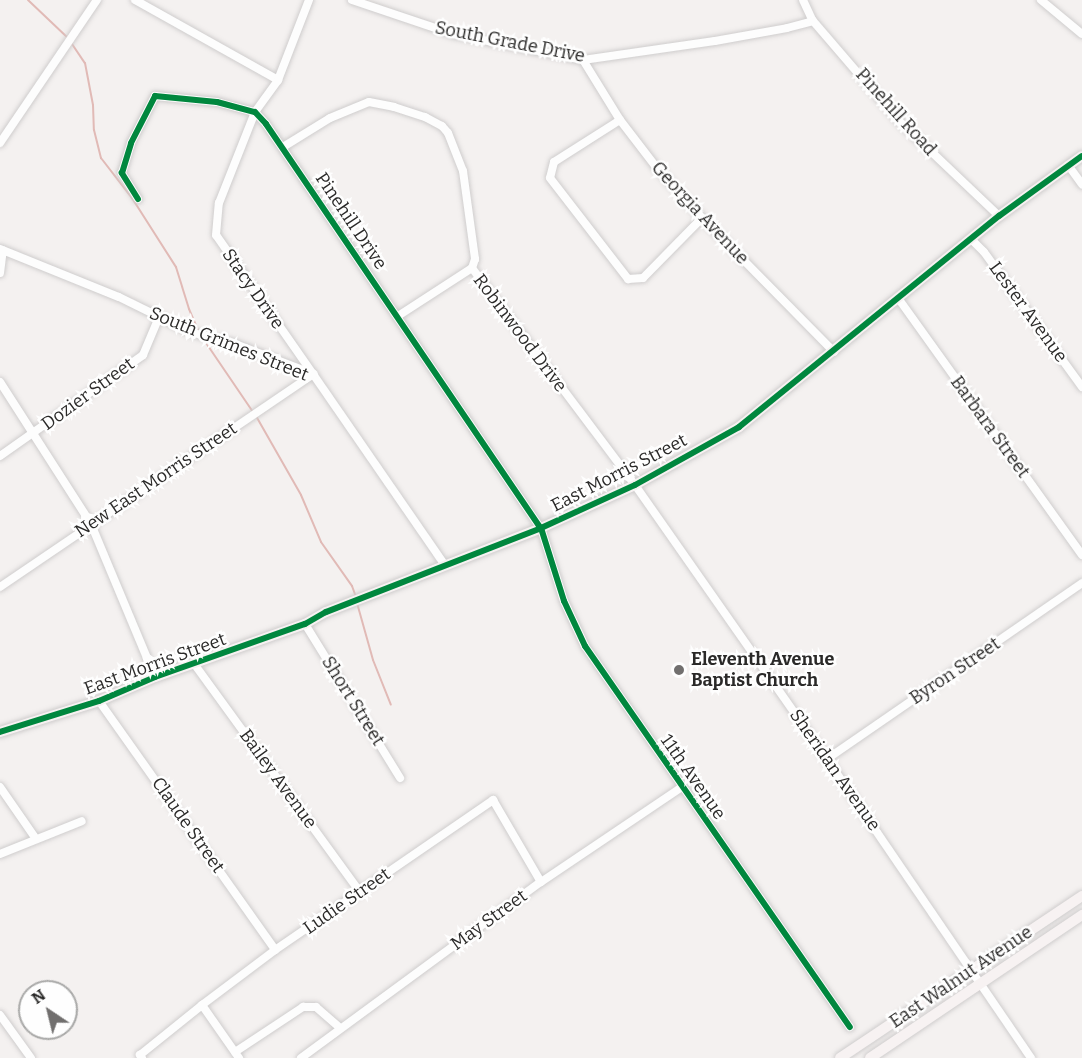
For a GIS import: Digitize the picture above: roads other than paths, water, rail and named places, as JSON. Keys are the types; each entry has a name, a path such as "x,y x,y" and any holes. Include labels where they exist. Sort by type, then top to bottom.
{"main road":[{"name":"East Morris Street","path":"0,732 99,701 155,677 195,665 305,624 326,612 541,528 635,485 739,427 999,216 1082,156"},
{"name":"East Walnut Avenue","path":"840,1058 1082,896"},
{"name":"East Walnut Avenue","path":"870,1058 1082,915"}],"street":[{"path":"0,142 97,0"},
{"path":"135,0 278,80"},
{"name":"Stacy Drive","path":"309,0 278,80 255,112 219,203 216,235 313,374"},
{"name":"South Grade Drive","path":"352,0 453,34 583,60 715,41 813,21"},
{"name":"Pinehill Road","path":"803,0 813,21 900,123 999,216"},
{"path":"1041,0 1082,34"},
{"name":"Georgia Avenue","path":"583,60 620,120 656,167 702,218 834,352"},
{"path":"138,199 122,173 131,143 155,96 217,102 255,112"},
{"name":"Robinwood Drive","path":"283,147 330,118 369,102 394,107 442,126 454,143 463,171 475,259 471,268 635,485"},
{"name":"Pinehill Drive","path":"255,112 283,147 541,528"},
{"path":"620,120 554,162 550,178 628,279 643,278 702,218"},
{"path":"1068,165 1082,184"},
{"name":"Lester Avenue","path":"971,239 984,252 1082,387"},
{"path":"0,273 1,249"},
{"name":"South Grimes Street","path":"1,249 119,297 190,332 235,344 313,374 445,565"},
{"path":"398,316 471,268"},
{"name":"Barbara Street","path":"898,298 1082,555"},
{"name":"Dozier Street","path":"0,456 143,355 159,317"},
{"name":"New East Morris Street","path":"0,587 313,374"},
{"path":"0,381 91,524 155,677"},
{"name":"Sheridan Avenue","path":"635,485 972,969 1030,1058"},
{"name":"11th Avenue","path":"541,528 564,601 585,645 850,1027"},
{"name":"Byron Street","path":"827,759 1082,583"},
{"name":"Short Street","path":"305,624 400,778"},
{"name":"Bailey Avenue","path":"195,665 360,892"},
{"name":"Claude Street","path":"99,701 275,950"},
{"path":"0,787 36,839"},
{"name":"May Street","path":"301,1058 542,882 682,787"},
{"name":"Ludie Street","path":"142,1058 140,1055 275,950 493,800 542,882"},
{"path":"0,854 82,821"},
{"path":"202,1005 237,1055 303,1007 316,1007 340,1028"},
{"path":"0,1015 31,1058"}],"waterway":[{"path":"28,0 69,39"},
{"path":"72,44 85,63 93,105 94,130 101,158 132,198 176,267 199,332"},
{"path":"202,337 253,412"},
{"path":"256,416 301,495 321,542 352,586 356,597"},
{"path":"357,603 373,660 391,705"}],"place":[{"name":"Eleventh Avenue Baptist Church","path":"679,670"}]}
